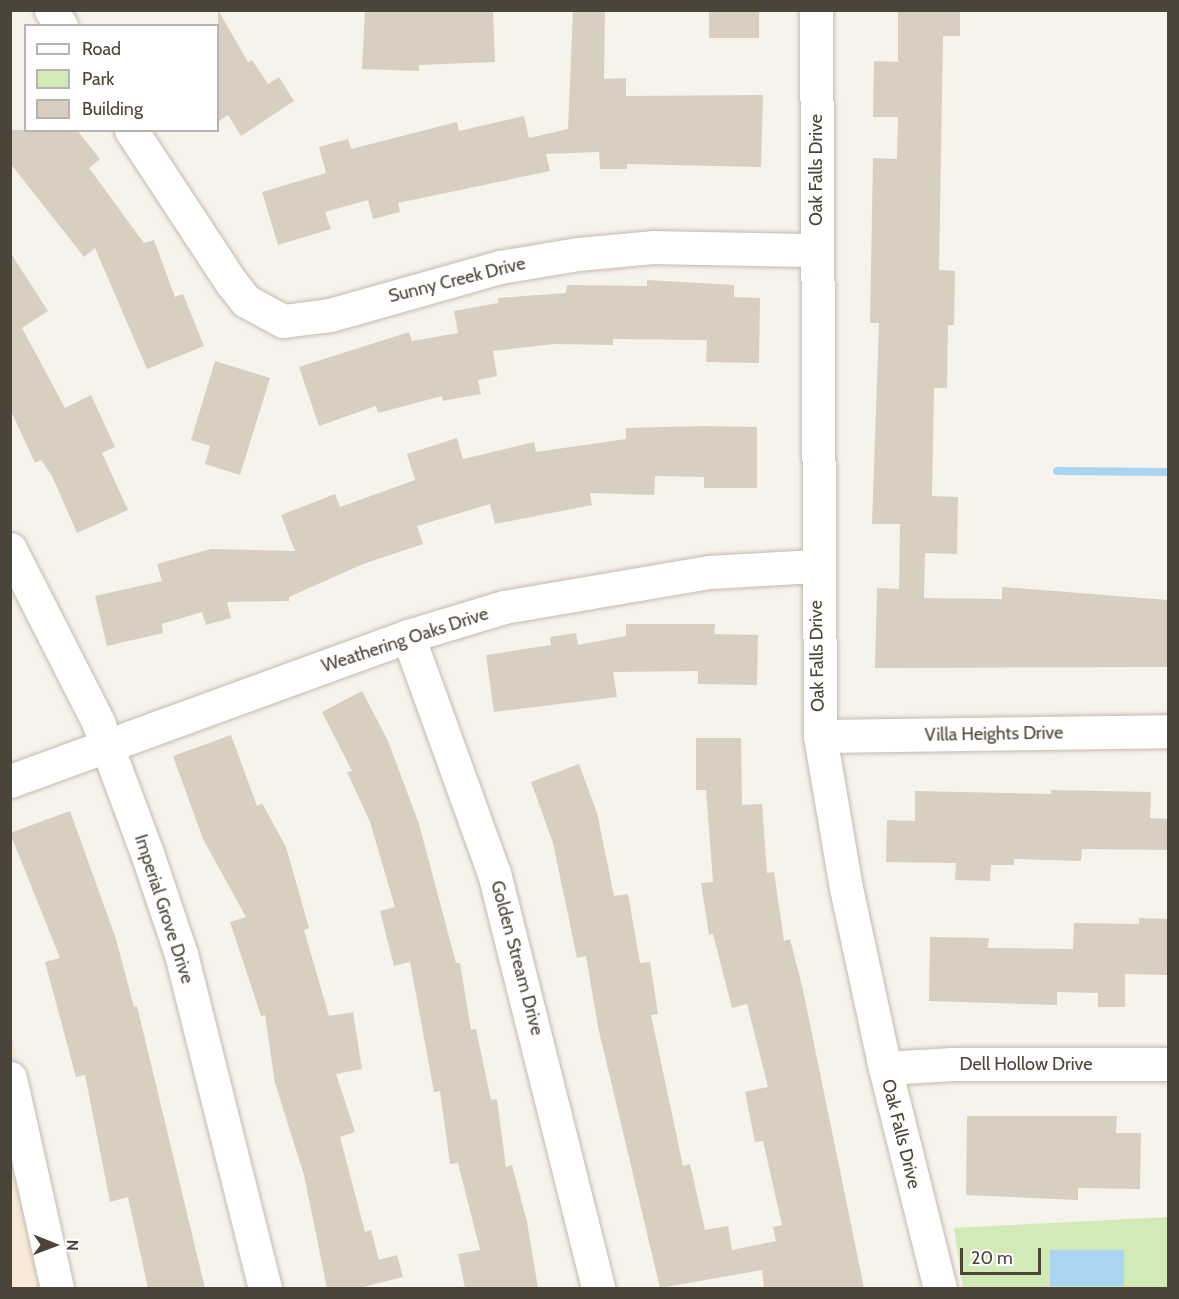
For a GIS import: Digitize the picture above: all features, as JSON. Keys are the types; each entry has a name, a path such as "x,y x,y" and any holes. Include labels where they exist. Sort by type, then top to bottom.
{"street":[{"path":"51,10 60,24"},
{"name":"Oak Falls Drive","path":"816,10 816,566 820,736 846,888 885,1068 940,1288"},
{"name":"Sunny Creek Drive","path":"132,132 246,301 283,321 330,315 500,267 579,254 653,247 816,250"},
{"name":"Imperial Grove Drive","path":"10,549 106,743 181,954 265,1288"},
{"name":"Weathering Oaks Drive","path":"10,781 106,743 408,636 504,607 591,589 709,572 816,566"},
{"name":"Golden Stream Drive","path":"408,636 494,873 598,1288"},
{"name":"Villa Heights Drive","path":"820,736 1168,732"},
{"name":"Dell Hollow Drive","path":"885,1068 953,1064 1168,1064"},
{"path":"10,1078 57,1288"}],"shaded area":[{"path":"11,1033 73,1288 11,1288"}],"green space":[{"path":"1168,1217 1168,1288 963,1288 954,1228"}],"water":[{"path":"1050,1250 1124,1250 1124,1286 1050,1286"}],"building":[{"path":"218,10 248,62 252,60 268,84 279,77 294,101 241,136 228,115 219,121"},
{"path":"365,10 493,10 495,62 419,65 419,71 362,69"},
{"path":"573,10 605,10 604,79 626,78 626,96 763,95 761,167 627,164 627,169 600,169 599,152 546,154 550,171 398,203 400,212 373,219 368,200 325,212 331,229 278,245 262,192 326,173 319,147 348,139 351,149 457,122 459,131 524,116 529,138 568,129"},
{"path":"709,10 759,10 759,38 709,38"},
{"path":"898,10 960,10 960,36 943,36 939,270 955,271 954,325 948,325 947,388 934,388 932,496 958,497 957,554 925,553 924,598 1002,599 1002,587 1168,600 1168,667 875,668 877,588 899,589 900,524 872,524 879,323 870,323 873,158 897,159 898,117 873,117 874,61 898,62"},
{"path":"10,130 79,132 100,159 89,168 144,243 154,240 175,297 183,294 204,346 147,369 95,248 84,257 10,163"},
{"path":"10,252 48,311 22,328 65,408 91,395 115,447 102,453 128,510 77,533 52,476 41,460 35,463 10,409"},
{"path":"647,280 734,285 734,297 760,298 759,363 706,362 707,340 613,339 613,345 554,344 493,351 497,376 478,380 481,394 443,401 442,396 378,413 376,406 319,426 299,367 409,332 412,341 458,333 454,311 498,303 498,298 566,293 567,285 647,286"},
{"path":"215,361 270,378 240,475 205,464 210,446 191,440"},
{"path":"757,427 757,488 704,488 704,477 655,476 654,495 590,493 592,505 495,524 490,504 417,526 423,544 363,564 289,597 289,601 227,602 231,618 206,625 202,612 162,624 163,633 107,646 95,596 162,581 157,564 211,549 295,551 281,515 335,494 340,507 415,480 407,454 457,438 463,459 534,442 536,452 626,439 626,428"},
{"path":"626,624 715,624 714,634 758,635 757,685 698,684 698,671 613,672 617,697 494,712 486,655 551,645 550,637 576,633 578,645 626,636"},
{"path":"362,691 388,741 419,824 456,963 460,963 471,1030 476,1029 491,1100 497,1099 506,1167 512,1165 527,1222 538,1288 465,1288 458,1254 480,1250 458,1163 450,1164 440,1091 434,1092 410,962 394,966 380,911 395,907 370,822 347,772 352,771 322,712"},
{"path":"231,735 257,806 262,803 286,847 309,928 304,930 329,1016 353,1012 362,1069 336,1074 355,1132 340,1137 365,1232 371,1230 379,1260 397,1255 403,1277 359,1288 327,1288 304,1175 275,1083 265,1015 261,1016 230,922 246,917 203,839 173,756"},
{"path":"696,738 741,738 742,805 762,804 767,873 774,872 784,941 790,939 803,990 864,1288 764,1288 762,1270 660,1288 598,1027 586,956 577,958 553,843 531,782 579,764 597,813 614,896 628,894 640,963 650,962 658,1014 651,1015 683,1166 690,1164 705,1230 728,1226 732,1250 776,1241 773,1227 782,1225 763,1141 755,1142 745,1092 768,1087 747,1004 732,1008 713,934 709,935 701,883 713,882 706,790 696,790"},
{"path":"1051,790 1151,792 1150,818 1168,819 1168,850 1082,849 1081,861 1014,859 1014,865 991,865 990,881 955,880 956,863 886,862 887,820 915,821 915,791 1051,794"},
{"path":"70,811 116,939 134,1007 137,1006 205,1288 148,1288 128,1197 110,1202 85,1075 76,1077 45,962 60,958 10,833"},
{"path":"1139,918 1168,919 1168,975 1125,974 1125,1007 1098,1007 1098,993 1057,992 1057,1005 929,1001 930,937 989,938 988,948 1073,949 1074,923 1139,924"},
{"path":"967,1116 1117,1116 1116,1133 1141,1133 1140,1189 1078,1188 1078,1200 966,1195"}],"waterway":[{"path":"1057,471 1168,472"}]}
